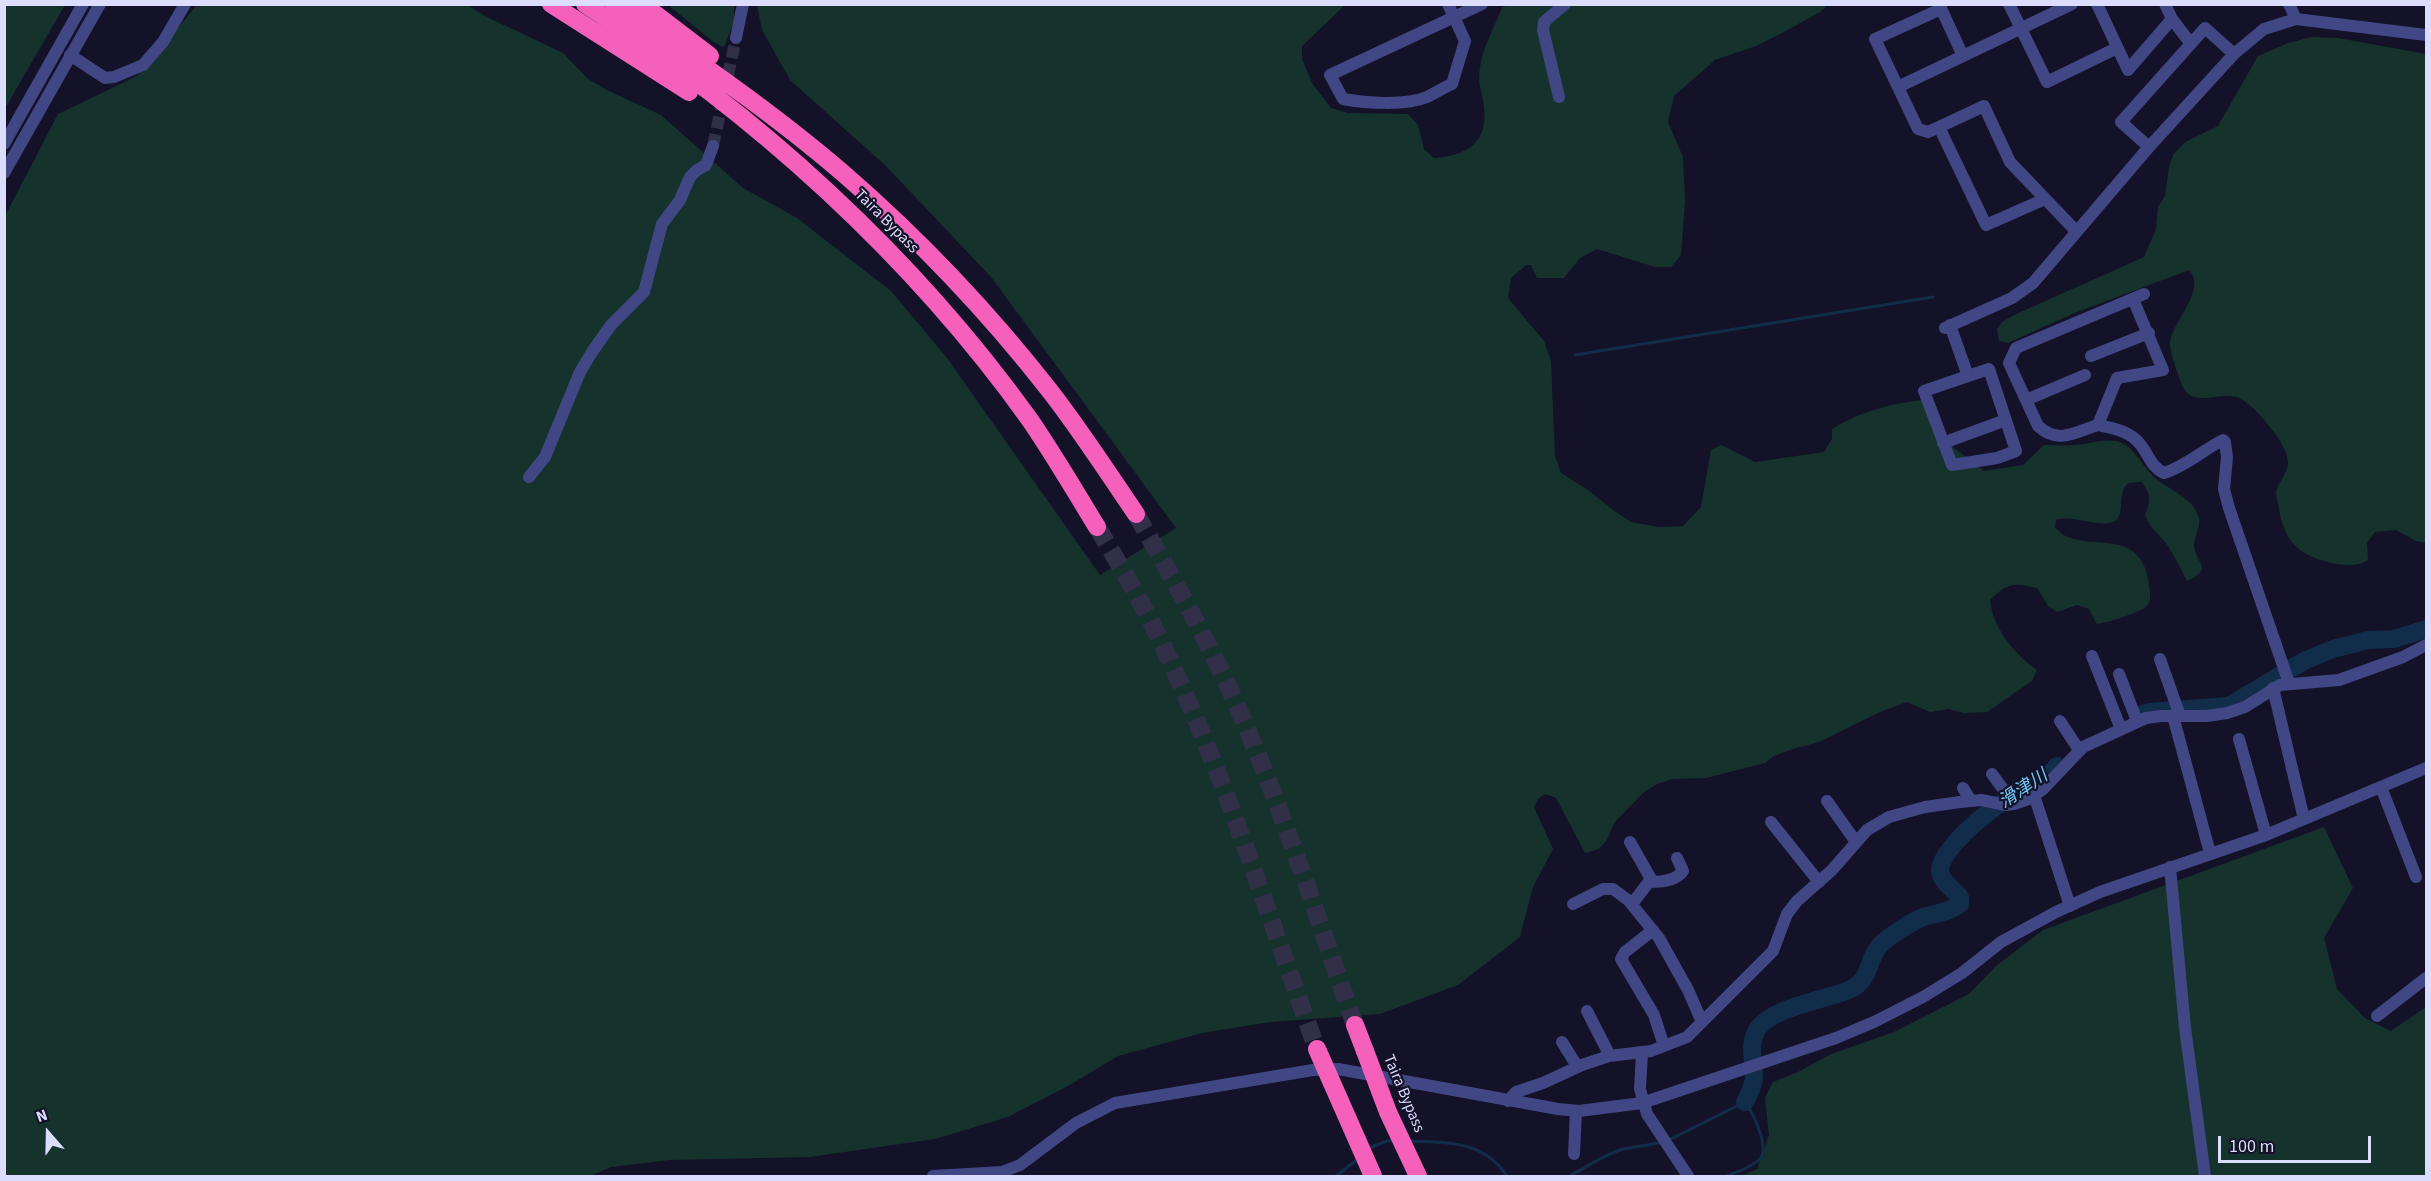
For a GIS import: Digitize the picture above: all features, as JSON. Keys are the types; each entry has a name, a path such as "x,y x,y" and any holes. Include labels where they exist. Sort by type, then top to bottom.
{"highway":[{"path":"551,4 702,100 833,198"},
{"name":"Taira Bypass","path":"585,4 675,67 740,117 833,198 913,277 1002,383 1051,451 1097,527"},
{"name":"Taira Bypass","path":"614,4 692,57 794,132 896,221 958,285 1051,392 1136,514"},
{"path":"642,4 803,129 891,212 958,285"},
{"name":"Taira Bypass","path":"1355,1025 1388,1112 1418,1176"},
{"path":"1315,1045 1373,1176"}],"street":[{"path":"20,147 5,141 83,4"},
{"path":"4,173 100,4"},
{"path":"70,55 105,78 140,68 163,42 185,4"},
{"path":"736,38 743,4"},
{"path":"1448,4 1455,18 1465,41 1452,84 1425,98 1412,101 1360,102 1343,99 1330,75 1455,18 1482,4"},
{"path":"1559,97 1543,30 1544,22 1565,4"},
{"path":"2009,4 2047,82 2117,48"},
{"path":"1898,87 2072,4"},
{"path":"2097,4 2128,70 2172,19"},
{"path":"2165,4 2172,19 2192,44"},
{"path":"2289,4 2296,19"},
{"path":"1963,56 1940,7 1875,39 1918,129 1928,132 1984,106 2010,162 2076,231"},
{"path":"1968,376 1947,326 2023,291 2033,283 2149,147 2234,54 2264,29 2296,19 2427,34"},
{"path":"2149,147 2121,122 2205,28 2234,54"},
{"path":"1939,127 1986,225 2045,199"},
{"path":"529,477 545,457 580,372 592,352 611,325 644,292 655,256 658,230 680,200 690,177 706,165 713,146"},
{"path":"2098,426 2116,378 2163,370 2138,296 2016,348 2009,363 2038,426 2054,437 2066,436 2098,426 2120,430 2136,439 2153,466 2164,473 2218,442 2223,440 2225,442 2227,458 2224,489 2229,508 2289,682"},
{"path":"2091,356 2149,333"},
{"path":"1989,369 2016,452 1997,458 1952,465 1924,391 1968,376 1989,369"},
{"path":"2026,400 2085,375"},
{"path":"1943,442 2006,420"},
{"path":"1508,1101 1516,1092 1543,1083 1577,1066 1610,1056 1642,1053 1687,1037 1773,951 1787,914 1797,901 1833,870 1856,842 1874,826 1898,814 1947,803 1981,800 2006,806 2014,804 2034,795 2052,781 2079,750 2137,722 2154,717 2207,716 2239,710 2273,687 2289,682 2339,680 2403,657 2427,645"},
{"path":"2092,656 2121,729"},
{"path":"2160,659 2177,716 2210,853"},
{"path":"2118,674 2137,722"},
{"path":"2273,687 2304,819"},
{"path":"2060,721 2079,750"},
{"path":"2239,739 2266,835"},
{"path":"933,1176 1002,1172 1020,1165 1076,1123 1115,1103 1313,1070 1348,1071 1508,1101 1576,1111 1644,1103 1836,1038 1902,1009 1962,973 2001,942 2100,892 2266,835 2427,768"},
{"path":"1992,774 2014,804"},
{"path":"2381,787 2416,877"},
{"path":"1963,788 1971,801"},
{"path":"2034,795 2070,906"},
{"path":"1827,801 1856,842"},
{"path":"1771,822 1819,882"},
{"path":"1630,842 1650,876 1650,882 1632,904"},
{"path":"1650,882 1678,877 1683,871 1677,858"},
{"path":"2170,867 2185,1028 2205,1176"},
{"path":"1573,904 1608,888 1632,904 1653,930 1674,963 1702,1022"},
{"path":"1653,930 1625,952 1621,959 1654,1015 1664,1046"},
{"path":"2377,1016 2427,978"},
{"path":"1587,1011 1610,1056"},
{"path":"1562,1042 1577,1066"},
{"path":"1642,1053 1640,1079 1650,1121 1688,1176"},
{"path":"1574,1154 1576,1111"}],"green space":[{"path":"5,4 65,5 7,105 5,105"},
{"path":"1515,4 1828,5 1820,12 1756,46 1715,60 1674,96 1668,122 1683,157 1685,201 1681,255 1671,267 1655,267 1597,249 1580,258 1564,278 1537,278 1531,265 1526,265 1511,278 1508,298 1544,341 1551,361 1555,456 1561,473 1631,522 1659,527 1683,526 1701,507 1711,450 1721,445 1755,462 1824,452 1832,439 1832,429 1854,417 1876,409 1923,400 1948,443 1984,471 2023,465 2044,445 2117,441 2126,445 2156,479 2185,499 2196,511 2199,525 2194,545 2202,569 2200,573 2187,581 2168,546 2147,520 2145,515 2149,498 2145,486 2142,482 2128,483 2123,491 2121,511 2117,520 2110,523 2095,523 2064,519 2056,520 2055,527 2066,536 2110,543 2137,554 2146,569 2150,595 2148,605 2124,617 2097,624 2089,609 2077,605 2057,612 2048,606 2037,588 2011,585 2001,590 1990,600 1995,620 2006,640 2037,670 2032,681 1987,712 1964,713 1948,709 1930,712 1907,702 1880,712 1819,742 1774,756 1765,763 1706,778 1672,779 1657,784 1644,792 1614,823 1607,840 1599,849 1585,853 1556,798 1545,794 1538,799 1534,807 1553,849 1533,887 1520,937 1458,985 1380,1014 1270,1022 1202,1033 1118,1056 1068,1086 1008,1117 935,1139 810,1157 670,1160 611,1167 590,1176 5,1176 4,218 58,114 137,76 197,5 467,5 563,53 588,79 661,115 743,188 797,218 891,291 947,358 1100,575 1176,528 991,277 886,166 790,80 762,30 757,5 1345,5 1302,46 1302,59 1312,83 1331,108 1348,113 1408,114 1418,125 1424,149 1434,158 1465,151 1478,139 1484,120 1479,80 1486,44 1502,7"},
{"path":"668,5 734,5 734,22 724,47 715,43"},
{"path":"2312,37 2338,38 2426,54 2426,543 2416,541 2396,530 2375,532 2367,543 2368,560 2353,565 2317,559 2300,550 2289,538 2282,521 2276,492 2286,470 2287,457 2278,438 2259,414 2239,398 2224,396 2200,398 2187,392 2182,385 2170,345 2194,287 2194,278 2189,270 2072,314 2008,343 1999,341 1997,329 2002,322 2014,315 2144,257 2156,229 2158,207 2165,196 2173,155 2185,142 2218,126 2258,56 2288,43"},
{"path":"2324,827 2353,888 2324,938 2337,989 2365,1018 2391,1031 2426,1007 2426,1176 1741,1176 1757,1169 1769,1135 1765,1098 1773,1082 1798,1072 1831,1054 1894,1032 1969,994 1996,966 2043,930"}],"waterway":[{"path":"1575,355 1933,297"},
{"name":"滑津川","path":"2143,714 2229,706 2304,661 2333,649 2368,640 2394,639 2426,629"},
{"name":"滑津川","path":"1745,1102 1754,1079 1752,1053 1754,1035 1764,1022 1786,1010 1849,990 1862,980 1873,955 1882,943 1921,918 1946,911 1960,904 1960,897 1941,876 1942,863 1947,853 1966,831 1990,811 2008,799 2034,788 2057,766"},
{"path":"1669,1140 1745,1102 1759,1130 1763,1154 1753,1164 1727,1176"},
{"path":"1369,1148 1387,1141 1394,1141"},
{"path":"1410,1141 1452,1143 1476,1150 1498,1164 1507,1176"},
{"path":"1570,1176 1600,1158 1620,1150 1662,1142"},
{"path":"1336,1176 1358,1159"}],"tunnel":[{"path":"713,146 736,38"},
{"path":"1136,514 1203,634 1242,718 1294,848 1355,1025"},
{"path":"1097,527 1154,628 1192,709 1247,850 1314,1041"}]}
